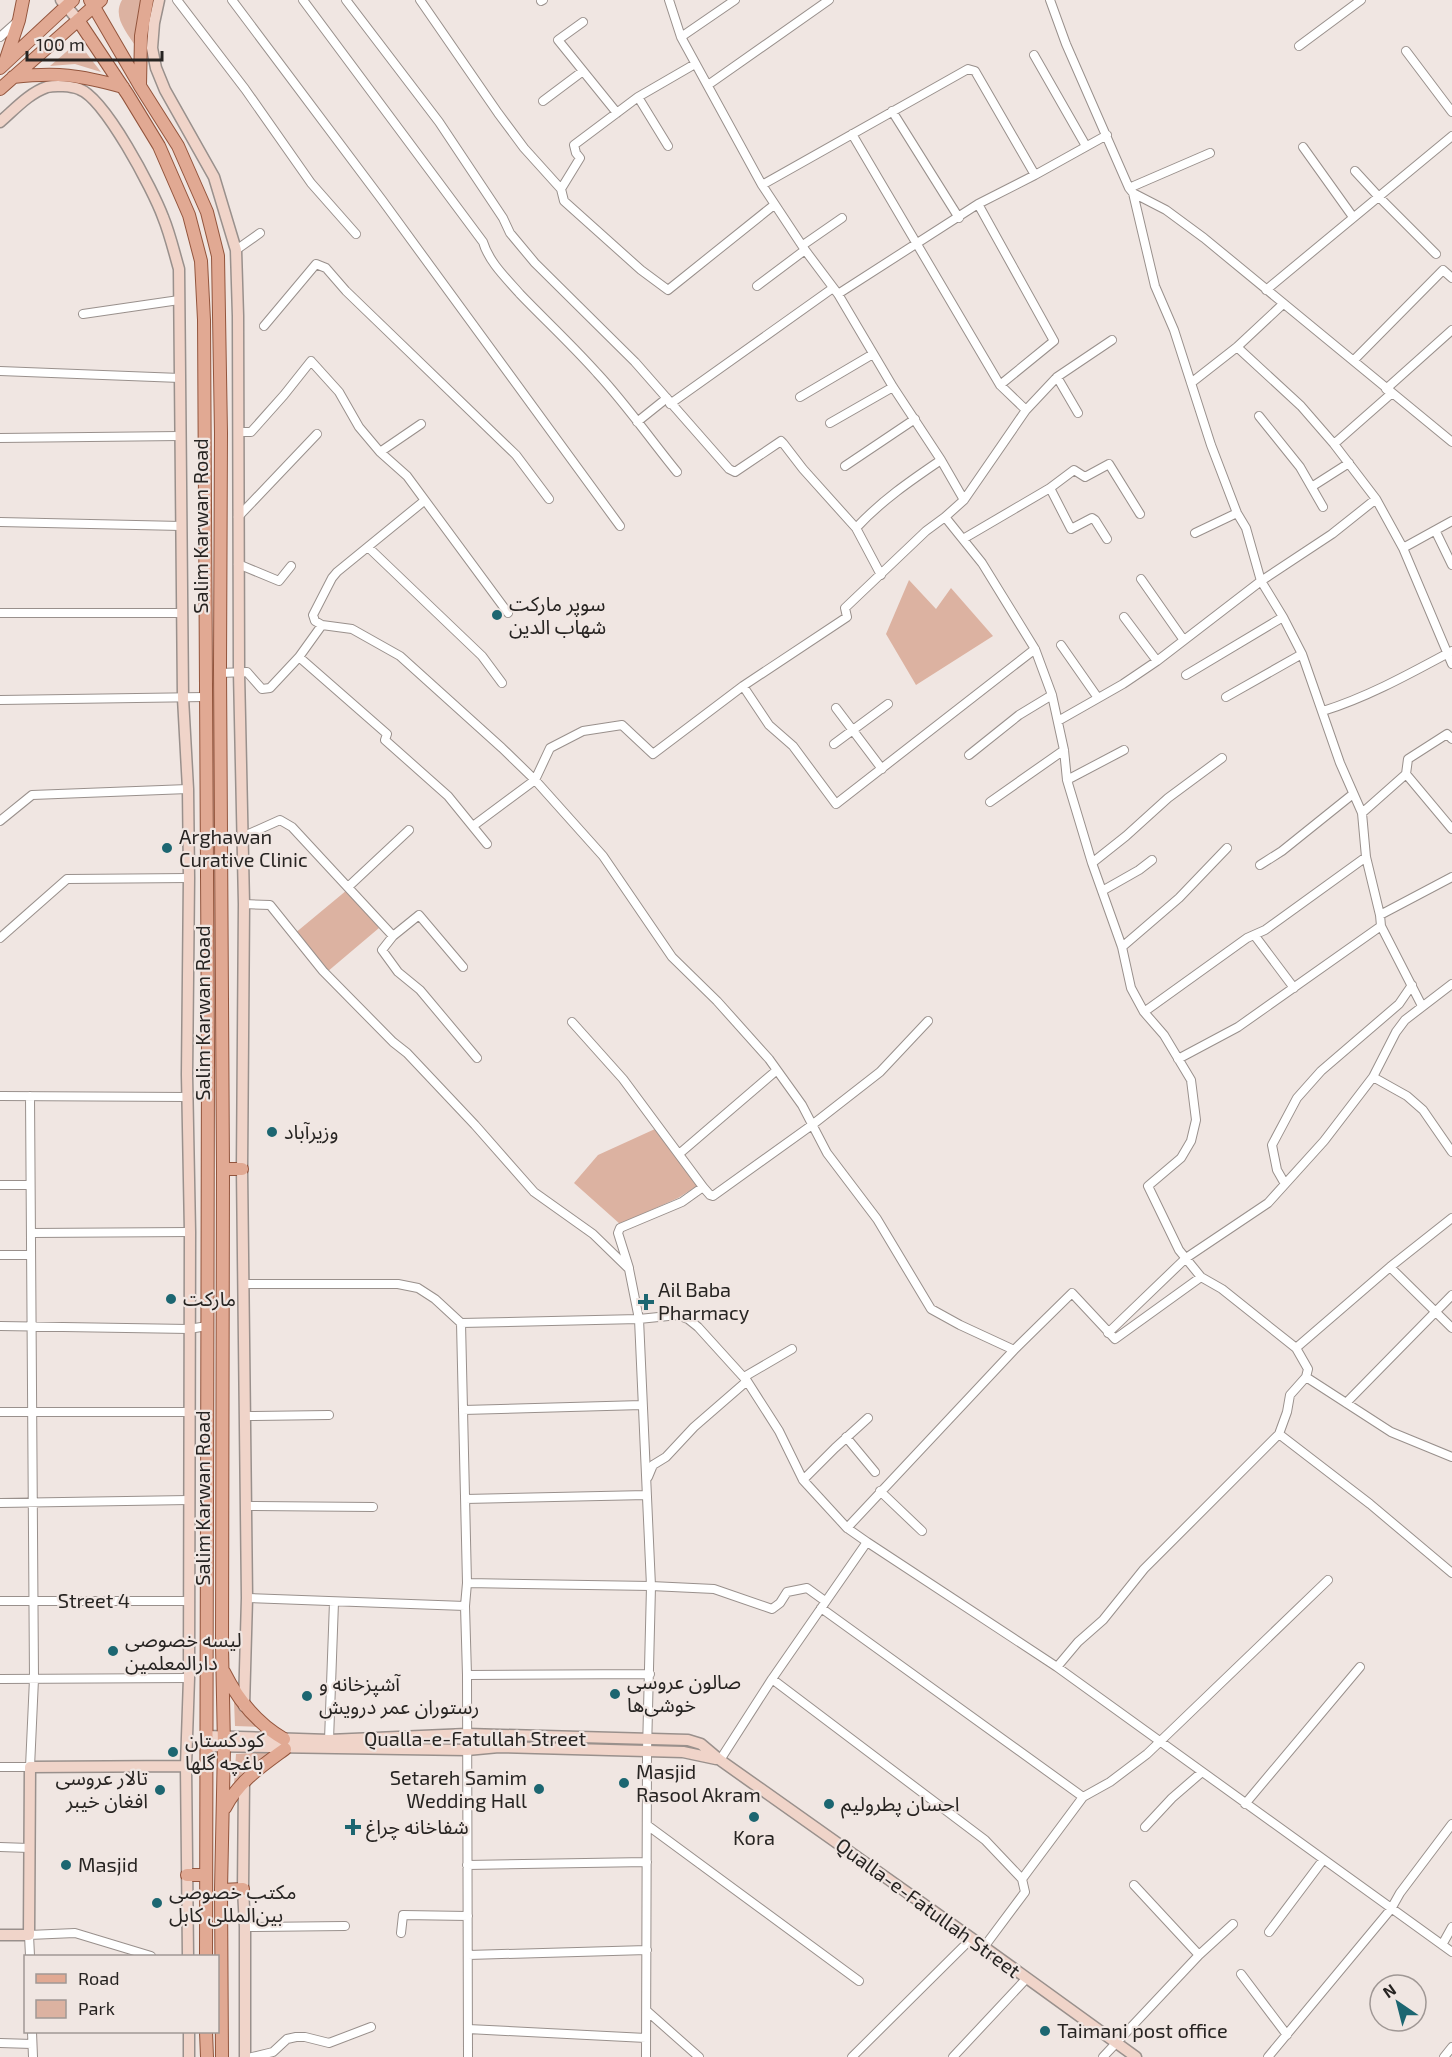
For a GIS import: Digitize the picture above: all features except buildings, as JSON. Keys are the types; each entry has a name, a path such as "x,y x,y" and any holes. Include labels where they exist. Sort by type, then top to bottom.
{"main road":[{"path":"2,66 19,20 23,0"},
{"path":"140,86 141,36 147,0"},
{"path":"2,66 67,2"},
{"path":"0,89 95,2"},
{"name":"Salim Karwan Road","path":"95,2 140,86 178,146 207,212 218,256 221,441 223,1169 222,2057"},
{"name":"Salim Karwan Road","path":"78,20 159,146 189,215 201,261 204,320 208,1056 206,1955"},
{"path":"13,77 68,74 123,87"},
{"path":"208,1056 222,1058"},
{"path":"223,1169 242,1169"},
{"path":"222,1670 244,1706 285,1744 233,1792 223,1811"},
{"path":"187,1875 206,1875"},
{"path":"221,1890 243,1889"},
{"path":"206,2033 207,2057"}],"street":[{"path":"159,0 152,48 156,68 165,90 214,177 236,250 239,672 244,904 242,1169 247,1598 244,1706"},
{"path":"177,0 245,89 310,183 356,234"},
{"path":"232,0 382,200 620,526"},
{"path":"303,0 483,242 487,253 501,271 596,371 630,410 637,422 678,472"},
{"path":"346,0 438,122 503,218 510,233 535,263 635,362 729,469 735,472 781,441 856,528 881,576"},
{"path":"420,0 524,148 561,189 564,201 641,270 668,290 774,204"},
{"path":"669,0 681,37 762,185 836,291 964,500"},
{"path":"681,37 735,0"},
{"path":"708,85 830,0"},
{"path":"1050,0 1066,44 1131,190 1155,285 1174,330 1211,445 1237,513 1246,528 1261,581 1302,654 1362,813 1366,857 1381,926 1422,1006"},
{"path":"1299,46 1361,0"},
{"path":"67,2 78,20"},
{"path":"0,37 19,20"},
{"path":"583,22 558,40 617,113"},
{"path":"1406,51 1452,112"},
{"path":"1034,55 1086,146"},
{"path":"561,189 580,158 574,145 638,97 695,64"},
{"path":"762,185 968,69 975,71 1035,175"},
{"path":"543,101 583,71"},
{"path":"0,122 34,93 49,87 80,89 92,97 104,110 145,178 163,215 179,269 180,526 189,878 187,1097 190,1232 189,1678 186,1766 188,1955"},
{"path":"638,97 668,146"},
{"path":"892,111 959,218"},
{"path":"852,134 1000,385 1026,410"},
{"path":"637,422 836,291 959,218 978,204 1107,135"},
{"path":"1266,290 1452,136"},
{"path":"1303,147 1353,217"},
{"path":"1131,190 1210,153"},
{"path":"1355,171 1436,254"},
{"path":"1131,190 1176,217 1204,238 1452,442"},
{"path":"978,204 1054,341 1000,385"},
{"path":"757,286 842,218"},
{"path":"236,250 260,232"},
{"path":"264,326 316,264 326,268 346,291 516,456 549,499"},
{"path":"1354,360 1443,270 1452,278"},
{"path":"83,314 178,300"},
{"path":"1191,383 1237,346 1283,304"},
{"path":"1334,444 1452,330"},
{"path":"473,826 535,780 550,748 583,730 622,726 653,754 743,686 847,617 845,608 926,531 964,500 1026,410 1057,377 1112,340"},
{"path":"1237,346 1301,406 1334,444 1376,499 1403,548 1449,652 1452,664"},
{"path":"800,397 873,354"},
{"path":"238,432 251,432 311,361 339,392 359,427 380,452 407,476 508,613"},
{"path":"0,371 180,378"},
{"path":"1057,377 1078,413"},
{"path":"830,423 893,387"},
{"path":"1259,416 1300,467 1323,507"},
{"path":"845,466 915,419"},
{"path":"380,452 420,424"},
{"path":"238,517 318,434"},
{"path":"0,438 180,436"},
{"path":"856,528 899,488 941,460"},
{"path":"1312,486 1349,463"},
{"path":"963,539 1050,488 1074,470 1085,477 1109,465 1140,514"},
{"path":"1050,488 1071,529 1092,518 1107,539"},
{"path":"1058,721 1157,661 1261,581 1332,534 1376,499"},
{"path":"424,501 337,572 313,615 315,621 322,625 352,629 400,656 535,780 603,856 672,957 717,1001 777,1070 802,1105 826,1153 878,1219 931,1309 960,1326 1014,1350"},
{"path":"1195,533 1237,513"},
{"path":"945,517 982,563 1035,649 1052,696 1064,750 1067,780 1092,863 1122,947 1131,988 1144,1012 1164,1035 1191,1080 1196,1120 1191,1141 1181,1158 1148,1186 1185,1258 1201,1277 1222,1289 1296,1348 1308,1369 1306,1377 1290,1395 1287,1413 1279,1434 1144,1569 1103,1620 1078,1642 1057,1666"},
{"path":"1403,548 1452,521"},
{"path":"0,522 180,526"},
{"path":"1436,531 1452,565"},
{"path":"369,548 482,656 502,683"},
{"path":"238,564 279,581 291,566"},
{"path":"1141,579 1183,639"},
{"path":"0,613 182,613"},
{"path":"1124,617 1157,661"},
{"path":"1186,675 1283,617"},
{"path":"220,673 247,672 262,689 270,688 299,657 322,625"},
{"path":"1061,645 1098,698"},
{"path":"743,686 770,725 793,746 833,804 882,769 1035,649"},
{"path":"1323,711 1404,678 1449,652"},
{"path":"1226,697 1302,654"},
{"path":"299,657 387,734 385,740 448,796 487,844"},
{"path":"969,755 1019,715 1052,696"},
{"path":"0,700 205,697"},
{"path":"834,744 888,704"},
{"path":"836,708 882,769"},
{"path":"1362,813 1406,774 1408,759 1447,734 1452,739"},
{"path":"990,802 1064,750"},
{"path":"1067,780 1124,750"},
{"path":"1092,863 1168,798 1222,758"},
{"path":"1406,774 1452,829"},
{"path":"0,821 32,795 188,789"},
{"path":"1260,865 1282,851 1353,794"},
{"path":"242,837 280,820 292,827 393,936"},
{"path":"348,886 409,830"},
{"path":"1122,947 1179,898 1227,848"},
{"path":"1144,1012 1366,857"},
{"path":"1102,891 1152,860"},
{"path":"1380,915 1452,877"},
{"path":"0,938 67,879 189,878"},
{"path":"244,904 270,905 323,971 393,1042 407,1053 534,1192 593,1234 629,1269"},
{"path":"463,967 419,915 393,936 382,950 398,972 420,990 477,1058"},
{"path":"1178,1059 1238,1027 1381,926"},
{"path":"1255,936 1294,988"},
{"path":"1108,1333 1185,1258 1268,1203 1324,1141 1372,1077 1405,1020 1452,984"},
{"path":"1285,1184 1277,1170 1272,1145 1297,1098 1321,1071 1399,1004 1412,985"},
{"path":"572,1022 623,1079 703,1187 710,1196 713,1196 812,1125 880,1072 928,1021"},
{"path":"679,1154 777,1070"},
{"path":"1372,1077 1407,1096 1423,1110 1452,1152"},
{"path":"0,1096 187,1097"},
{"path":"30,1096 34,1679 30,1767 30,1955"},
{"path":"0,1185 30,1185"},
{"path":"646,2057 647,1745 651,1586 639,1319 629,1269 618,1233 620,1228 682,1202 703,1187"},
{"path":"1296,1348 1390,1267 1452,1218"},
{"path":"31,1233 190,1232"},
{"path":"0,1255 31,1255"},
{"path":"1390,1267 1452,1328"},
{"path":"847,1528 1014,1350 1072,1293 1115,1340 1201,1277"},
{"path":"244,1284 398,1284 418,1288 435,1299 461,1323 639,1319 678,1315 688,1319 746,1379 779,1431 803,1480 847,1528 1057,1666 1452,1952"},
{"path":"1346,1403 1452,1296"},
{"path":"461,1323 467,1583 465,1606 468,2057"},
{"path":"0,1326 189,1329 207,1326"},
{"path":"647,1478 653,1466 666,1457 694,1427 746,1379 792,1349"},
{"path":"1306,1377 1391,1432 1452,1457"},
{"path":"463,1410 642,1405"},
{"path":"0,1412 189,1412"},
{"path":"246,1416 329,1415"},
{"path":"803,1480 868,1418"},
{"path":"1279,1434 1370,1504 1452,1573"},
{"path":"846,1437 875,1472"},
{"path":"880,1491 922,1531"},
{"path":"465,1498 647,1495"},
{"path":"0,1503 189,1500"},
{"path":"246,1506 373,1507"},
{"path":"720,1760 772,1679 867,1542"},
{"path":"1022,1880 1083,1797 1129,1769 1147,1754 1328,1580"},
{"path":"467,1583 714,1589 772,1609 780,1603 787,1592 807,1588 823,1604 1083,1797"},
{"path":"247,1598 465,1606"},
{"name":"Street 4","path":"0,1601 189,1601"},
{"path":"329,1740 334,1602"},
{"path":"1245,1804 1360,1667"},
{"path":"467,1675 650,1674"},
{"path":"0,1678 189,1678"},
{"path":"772,1679 985,1840 1022,1880 1025,1892 984,1947"},
{"name":"Qualla-e-Fatullah Street","path":"285,1744 467,1734 647,1745"},
{"name":"Qualla-e-Fatullah Street","path":"206,1741 467,1750 499,1747 647,1745 688,1740 701,1744 720,1760 1136,2057"},
{"path":"0,1767 186,1766"},
{"path":"1145,1827 1172,1798 1202,1772"},
{"path":"244,1781 245,2057"},
{"path":"1268,2057 1391,1909 1400,1893 1452,1824"},
{"path":"647,1825 859,1982"},
{"path":"0,1847 29,1848"},
{"path":"1269,1932 1323,1860"},
{"path":"467,1865 647,1862"},
{"path":"1134,1885 1199,1955"},
{"path":"401,1933 403,1915 468,1916"},
{"path":"1103,2057 1199,1955 1233,1924"},
{"path":"245,1927 345,1926"},
{"path":"1442,1945 1452,1927"},
{"path":"0,1935 75,1933 148,1955"},
{"path":"852,2057 971,1939"},
{"path":"468,1955 647,1950"},
{"path":"1241,1974 1287,2035"},
{"path":"953,2057 1026,1979"},
{"path":"647,2011 699,2057"},
{"path":"252,2057 273,2052 287,2039 305,2037 329,2043 371,2027"},
{"path":"468,2028 646,2038"},
{"path":"32,2033 33,2057"},
{"path":"189,2033 189,2057"},
{"path":"0,2043 32,2044"},
{"path":"1444,2057 1452,2047"}],"green space":[{"path":"122,0 142,0 136,47 120,18 119,6"},
{"path":"73,46 81,46 101,72 75,64 50,66"},
{"path":"909,580 936,609 951,588 993,636 916,685 886,634"},
{"path":"347,890 379,928 327,972 294,934"},
{"path":"655,1129 700,1184 678,1198 620,1224 574,1183 598,1155"},
{"path":"234,1701 245,1715 260,1727 235,1726"},
{"path":"270,1752 248,1770 234,1786 236,1754"}],"place":[{"name":"سوپر مارکت شهاب الدین","path":"497,615"},
{"name":"Arghawan Curative Clinic","path":"167,848"},
{"name":"وزیرآباد","path":"272,1132"},
{"name":"مارکت","path":"171,1299"},
{"name":"Ail Baba Pharmacy","path":"646,1302"},
{"name":"لیسه خصوصی دارالمعلمین","path":"113,1651"},
{"name":"صالون عروسی خوشی‌ها","path":"615,1694"},
{"name":"آشپزخانه و رستوران عمر درویش","path":"307,1696"},
{"name":"کودکستان باغچه گلها","path":"173,1752"},
{"name":"Masjid Rasool Akram","path":"624,1783"},
{"name":"Setareh Samim Wedding Hall","path":"539,1789"},
{"name":"تالار عروسی افغان خیبر","path":"160,1790"},
{"name":"احسان پطرولیم","path":"829,1804"},
{"name":"Kora","path":"754,1817"},
{"name":"شفاخانه چراغ","path":"353,1827"},
{"name":"Masjid","path":"66,1865"},
{"name":"مکتب خصوصی بین‌المللی کابل","path":"157,1903"},
{"name":"Taimani post office","path":"1045,2031"}]}
